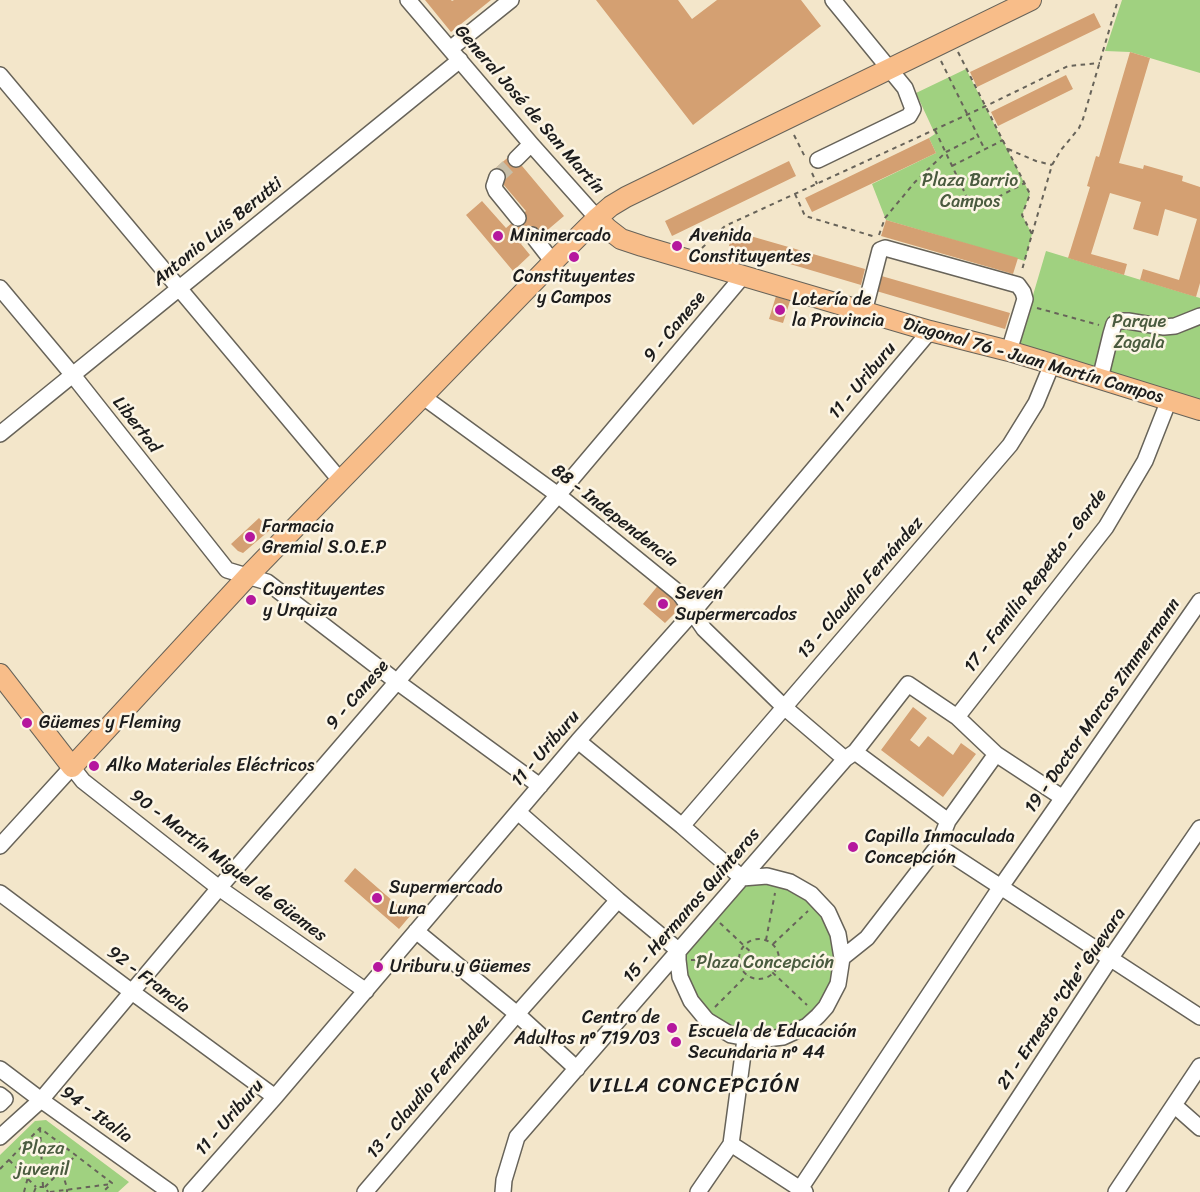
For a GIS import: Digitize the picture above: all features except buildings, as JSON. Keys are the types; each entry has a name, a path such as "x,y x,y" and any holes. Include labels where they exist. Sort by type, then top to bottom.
{"main road":[{"path":"0,674 72,767 248,576 597,218 626,197 1031,0"},
{"name":"Diagonal 76 - Juan Martín Campos","path":"597,218 621,239 864,312 1009,351 1200,410"}],"street":[{"name":"General José de San Martín","path":"408,0 597,218"},
{"name":"Antonio Luis Berutti","path":"0,434 179,289 455,55 511,0"},
{"path":"812,165 909,116 913,109 905,88 833,0"},
{"path":"0,75 340,480"},
{"path":"516,159 531,144"},
{"path":"497,177 494,186 496,190 518,218"},
{"path":"532,235 553,262"},
{"path":"864,312 880,250 885,248 1018,285 1023,292 1024,299 1009,351"},
{"name":"9 - Canese","path":"0,1137 41,1100 219,888 558,495 743,276"},
{"name":"Libertad","path":"0,288 72,374 227,570 267,582 396,681 540,786"},
{"path":"1100,379 1114,324 1119,321 1128,321 1164,327 1175,326 1200,316"},
{"name":"11 - Uriburu","path":"191,1192 275,1097 578,741 693,612 930,331"},
{"name":"13 - Claudio Fernández","path":"682,826 1010,445 1036,404 1052,364"},
{"name":"88 - Independencia","path":"422,396 558,495 680,594 704,629 784,707 948,821"},
{"name":"17 - Familia Repetto - Garde","path":"957,717 1106,526 1146,461 1169,400"},
{"name":"19 - Doctor Marcos Zimmermann","path":"801,1191 1000,888 1200,601"},
{"name":"15 - Hermanos Quinteros","path":"503,1192 504,1180 518,1137 678,955 710,914 850,755 909,684 957,717"},
{"path":"957,717 996,754 1063,798"},
{"path":"518,812 678,955 680,977 691,1001 708,1021 731,1035 745,1039 783,1037 807,1026 826,1007 838,984 842,958 838,934 828,912 818,901 811,894 790,882 767,876 742,878 578,741"},
{"path":"842,958 867,938 938,846 948,821 996,754"},
{"path":"0,846 72,767"},
{"name":"90 - Martín Miguel de Güemes","path":"72,767 83,781 219,888 366,990"},
{"name":"21 - Ernesto \"Che\" Guevara","path":"957,1192 1110,959 1200,828"},
{"path":"938,846 1200,1017"},
{"name":"92 - Francia","path":"0,892 132,993 275,1097"},
{"name":"13 - Claudio Fernández","path":"365,1192 618,900"},
{"path":"416,931 517,1014 577,1069"},
{"path":"698,1192 731,1144 745,1039"},
{"path":"1116,1192 1200,1066"},
{"name":"94 - Italia","path":"0,1069 170,1192"},
{"path":"0,1095 5,1099 0,1104"},
{"path":"1174,1105 1200,1128"},
{"path":"731,1144 801,1191"}],"path":[{"path":"1018,285 1052,165 1079,128 1118,0"},
{"path":"943,42 986,106 1030,194 1022,215 1032,234"},
{"path":"943,42 968,115 985,150"},
{"path":"688,260 725,226 968,115 1068,66 1100,63"},
{"path":"787,118 812,165 817,184"},
{"path":"935,130 973,210 1024,183"},
{"path":"880,250 879,235 885,218 915,182 946,152 978,136"},
{"path":"952,166 1003,140"},
{"path":"1008,149 1036,162 1052,165"},
{"path":"1023,304 1113,329"},
{"path":"766,940 777,879"},
{"path":"772,944 818,901"},
{"path":"710,914 818,1016"},
{"path":"757,939 766,940 778,952 779,961 774,974 759,979 747,975 742,969 741,950 757,939"},
{"path":"678,955 740,960"},
{"path":"779,961 842,958"},
{"path":"705,1018 747,975"},
{"path":"40,1128 111,1184"},
{"path":"0,1168 40,1128"},
{"path":"40,1128 44,1187 49,1192 111,1184"},
{"path":"9,1160 36,1187 44,1187 76,1155"},
{"path":"24,1192 27,1178 33,1171 42,1168 57,1168 63,1174 67,1191"},
{"path":"104,1192 111,1184"},
{"path":"34,1192 36,1187"}],"green space":[{"path":"1122,0 1200,0 1200,73 1130,52 1105,51"},
{"name":"Plaza Barrio Campos","path":"966,69 1030,194 1022,215 1032,234 1025,261 886,220 872,184 936,153 929,138 935,134 916,93"},
{"name":"Parque Zagala","path":"1046,251 1200,298 1200,404 1018,346"},
{"name":"Plaza Concepción","path":"767,876 811,894 842,958 818,1016 757,1040 708,1021 678,960 742,878"},
{"name":"Plaza juvenil","path":"46,1120 129,1182 118,1192 0,1192 0,1155 35,1121"}],"tunnel":[{"path":"497,177 516,159"}],"place":[{"name":"Minimercado","path":"498,236"},
{"name":"Avenida Constituyentes","path":"677,246"},
{"name":"Constituyentes y Campos","path":"574,257"},
{"name":"Lotería de la Provincia","path":"780,310"},
{"name":"Farmacia Gremial S.O.E.P","path":"250,537"},
{"name":"Constituyentes y Urquiza","path":"251,600"},
{"name":"Seven Supermercados","path":"663,604"},
{"name":"Güemes y Fleming","path":"27,723"},
{"name":"Alko Materiales Eléctricos","path":"94,766"},
{"name":"Capilla Inmaculada Concepción","path":"853,847"},
{"name":"Supermercado Luna","path":"377,898"},
{"name":"Uriburu y Güemes","path":"378,967"},
{"name":"Centro de Adultos nº 719/03","path":"672,1028"},
{"name":"Escuela de Educación Secundaria nº 44","path":"676,1042"}],"district":[{"name":"VILLA CONCEPCIÓN","path":"695,1087"}]}
